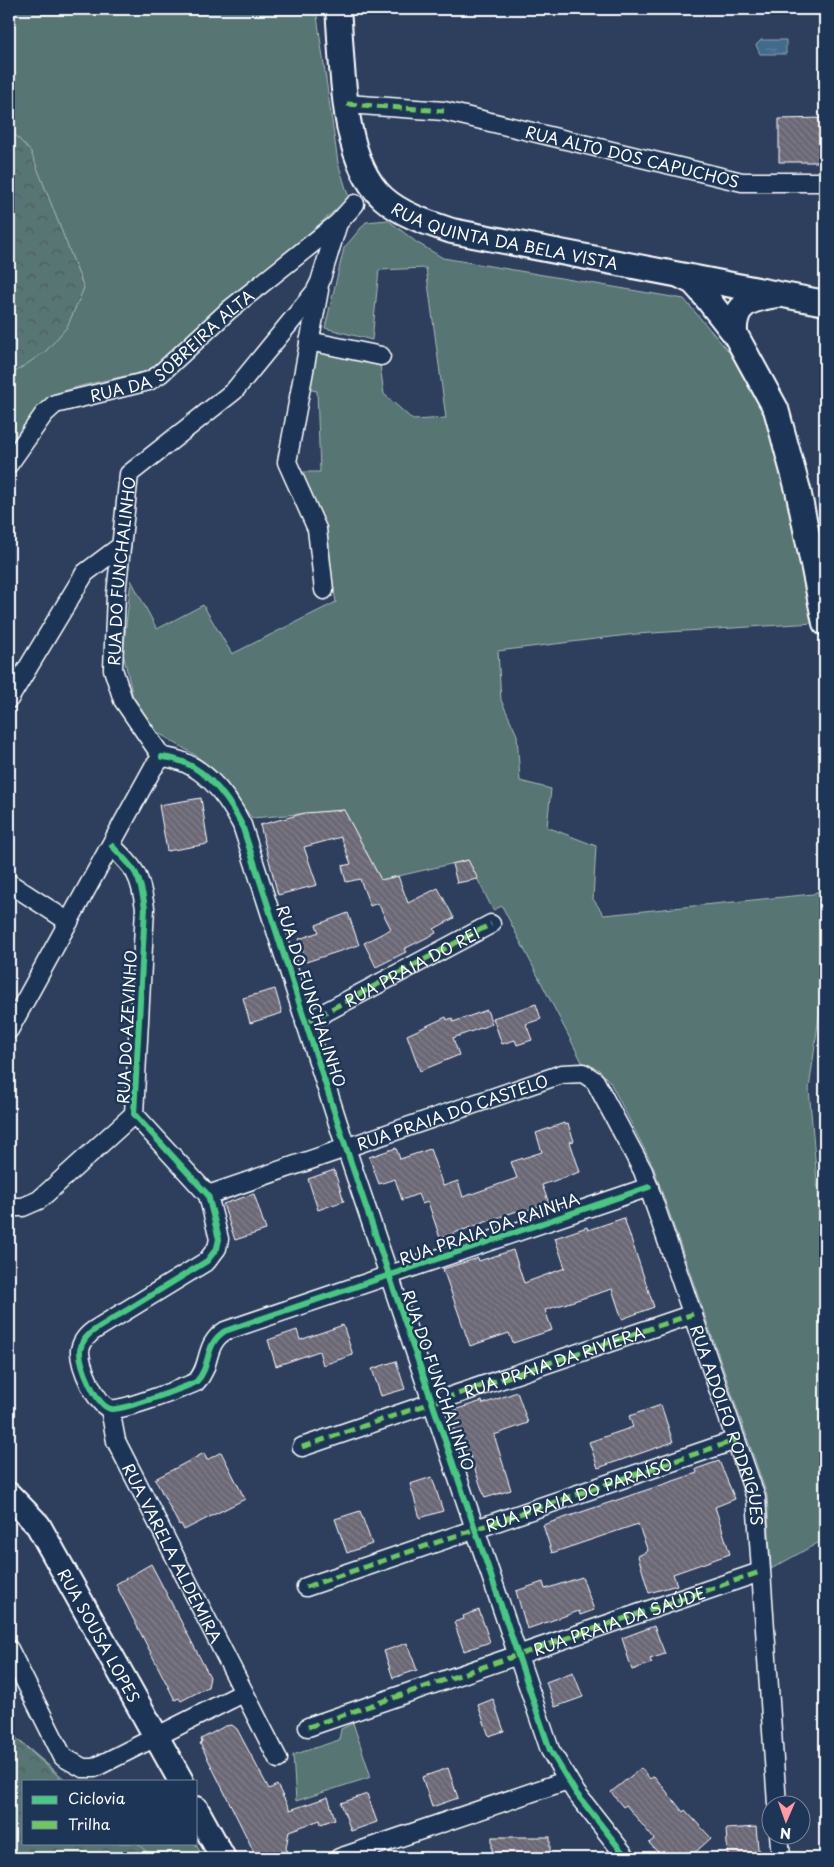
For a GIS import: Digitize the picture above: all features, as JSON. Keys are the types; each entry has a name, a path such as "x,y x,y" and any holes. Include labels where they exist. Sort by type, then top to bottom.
{"street":[{"name":"RUA QUINTA DA BELA VISTA","path":"338,9 347,104 360,167 389,203 422,221 452,230 825,303"},
{"name":"RUA ALTO DOS CAPUCHOS","path":"347,104 444,111 742,182 825,182"},
{"name":"RUA DO FUNCHALINHO","path":"367,178 355,204 338,222 320,282 315,292 234,392 129,474 116,594 113,669 123,700 162,758 183,761 201,771 218,788 239,817 246,833 346,1148 550,1750 568,1780 627,1858"},
{"path":"355,204 389,203"},
{"name":"RUA DA SOBREIRA ALTA","path":"9,464 44,414 55,404 149,381 160,374 229,310 338,222"},
{"path":"678,274 692,282 734,334 776,410 796,483 823,597 825,624"},
{"path":"320,282 287,462 317,529 324,590"},
{"path":"712,305 721,288 731,284 740,297 742,306"},
{"path":"734,334 736,316 742,306 756,298 783,295"},
{"path":"308,341 380,356"},
{"path":"9,699 85,573 121,546"},
{"path":"9,1030 112,846 153,768 162,758"},
{"name":"RUA DO AZEVINHO","path":"110,1409 102,1405 96,1397 82,1362 82,1344 96,1328 213,1255 219,1239 208,1195 134,1114 145,908 141,885 134,868 112,846"},
{"path":"9,883 69,922"},
{"name":"RUA PRAIA DO REI","path":"305,1023 492,924"},
{"name":"RUA PRAIA DO CASTELO","path":"208,1195 562,1074 583,1073"},
{"name":"RUA ADOLFO RODRIGUES","path":"583,1073 598,1087 643,1171 756,1498 776,1794"},
{"path":"9,1207 23,1207 40,1200 134,1114"},
{"name":"RUA PRAIA DA RAINHA","path":"110,1409 120,1408 196,1382 203,1372 212,1343 225,1331 649,1187"},
{"name":"RUA PRAIA DA RIVIERA","path":"302,1447 692,1314"},
{"name":"RUA VARELA ALDEMIRA","path":"110,1409 116,1441 278,1759"},
{"name":"RUA PRAIA DO PARAÍSO","path":"306,1587 736,1440"},
{"name":"RUA SOUSA LOPES","path":"9,1495 38,1525 180,1780"},
{"name":"RUA PRAIA DA SAÚDE","path":"308,1726 760,1572"},
{"path":"9,1649 63,1757 83,1768 94,1768 243,1693"},
{"path":"339,1858 568,1780"},
{"path":"198,1813 223,1858"},
{"path":"780,1844 781,1858"}],"green space":[{"path":"9,9 316,9 338,163 349,198 154,370 57,393 44,402 33,414 9,447"},
{"path":"9,128 31,152 84,288 67,327 46,351 9,376"},
{"path":"388,220 416,242 443,258 684,299 757,385 783,463 814,623 636,634 498,651 501,700 517,735 520,781 551,789 547,827 596,846 593,899 604,915 813,894 825,887 825,973 809,1089 825,1273 825,1539 771,1569 767,1495 653,1166 610,1082 598,1069 582,1062 502,906 493,910 468,860 381,880 344,810 252,818 216,772 195,755 155,731 133,697 123,653 131,580 157,629 203,605 232,654 336,602 322,522 301,472 320,472 317,391 306,389 311,347 380,365 384,394 413,420 446,418 426,268 379,270 372,340 325,328 344,248 366,222"},
{"path":"353,1723 371,1777 296,1801 293,1755 339,1740 341,1729"},
{"path":"9,1732 66,1780 22,1780 22,1844 196,1844 204,1858 9,1858"},
{"path":"9,1732 63,1780 22,1780 22,1844 138,1844 149,1854 146,1858 9,1858"}],"water":[{"path":"761,40 786,40 786,54 760,54 756,45"}],"building":[{"path":"825,118 825,162 779,162 779,119"},
{"path":"201,798 208,844 167,851 159,805"},
{"path":"344,810 381,880 398,876 408,903 438,888 454,918 434,929 436,933 404,949 406,952 376,967 364,943 391,929 378,903 370,906 360,879 346,882 342,866 351,864 341,837 304,847 317,885 278,895 260,825 305,813"},
{"path":"468,860 478,879 457,883 452,864"},
{"path":"348,913 359,945 306,962 299,939 319,932 316,925"},
{"path":"275,989 282,1013 250,1023 243,998"},
{"path":"536,1004 541,1019 526,1024 532,1040 517,1045 515,1040 502,1044 493,1018"},
{"path":"487,1010 492,1024 453,1038 459,1055 420,1071 407,1035 446,1017 447,1020 452,1018 453,1022"},
{"path":"564,1123 565,1125 568,1124 574,1141 570,1142 580,1172 542,1185 549,1203 518,1213 517,1211 440,1238 428,1202 422,1204 418,1194 402,1200 395,1179 379,1184 369,1157 396,1148 400,1159 430,1149 443,1186 458,1181 463,1197 517,1178 511,1162 542,1152 536,1133"},
{"path":"334,1170 344,1201 318,1210 308,1179"},
{"path":"254,1194 266,1230 235,1240 223,1204"},
{"path":"624,1218 654,1307 622,1319 612,1289 545,1310 552,1330 513,1343 509,1333 470,1346 443,1269 478,1258 479,1261 513,1250 524,1283 565,1268 555,1238 587,1227 588,1230"},
{"path":"343,1325 353,1355 323,1365 319,1351 276,1366 268,1340 297,1330 300,1340"},
{"path":"396,1361 405,1389 381,1396 372,1369"},
{"path":"517,1392 528,1423 494,1435 511,1490 485,1498 469,1453 463,1455 448,1412 482,1401 483,1404"},
{"path":"661,1405 673,1442 598,1468 589,1442 633,1427 629,1416"},
{"path":"221,1452 245,1499 184,1530 181,1524 179,1525 155,1479 204,1453 207,1460"},
{"path":"719,1461 735,1499 715,1507 730,1554 673,1574 677,1585 649,1593 638,1556 648,1551 638,1524 552,1553 543,1525 697,1473 696,1469"},
{"path":"432,1477 443,1511 420,1518 410,1484"},
{"path":"360,1511 372,1544 347,1553 335,1519"},
{"path":"151,1564 210,1677 208,1687 181,1701 179,1698 175,1700 116,1584"},
{"path":"582,1577 594,1610 580,1615 579,1611 527,1629 516,1591 543,1582 545,1589"},
{"path":"479,1610 490,1642 464,1651 454,1622 464,1619 463,1616"},
{"path":"654,1626 665,1654 650,1659 652,1663 632,1670 622,1638"},
{"path":"407,1643 417,1670 393,1678 384,1651"},
{"path":"573,1672 583,1697 555,1707 546,1682"},
{"path":"493,1699 504,1731 489,1736 478,1705"},
{"path":"232,1725 237,1729 269,1789 277,1785 290,1810 328,1797 335,1819 321,1824 320,1820 289,1831 286,1848 288,1855 279,1858 257,1858 200,1743 202,1742 201,1739 225,1726"},
{"path":"448,1768 458,1798 432,1807 422,1777"},
{"path":"641,1768 650,1779 654,1776 683,1812 685,1810 711,1838 689,1858 663,1858 649,1843 654,1839 626,1805 623,1807 611,1792"},
{"path":"367,1794 377,1822 351,1831 341,1803"},
{"path":"756,1827 759,1858 728,1858 726,1829"},
{"path":"492,1837 550,1837 550,1858 492,1858"}],"marked path":[{"path":"347,104 444,111"},
{"path":"305,1023 491,924"},
{"path":"302,1447 693,1314"},
{"path":"306,1587 736,1440"},
{"path":"308,1727 760,1572"}],"cycle path":[{"path":"162,757 176,759 200,771 220,790 242,825 346,1148 550,1750 576,1793 627,1858"},
{"path":"112,846 136,873 145,908 134,1114 208,1195 219,1239 217,1248 207,1261 96,1329 84,1340 80,1350 82,1365 94,1393 105,1406 117,1409 166,1394 196,1382 201,1376 213,1343 225,1331 649,1187"}]}
